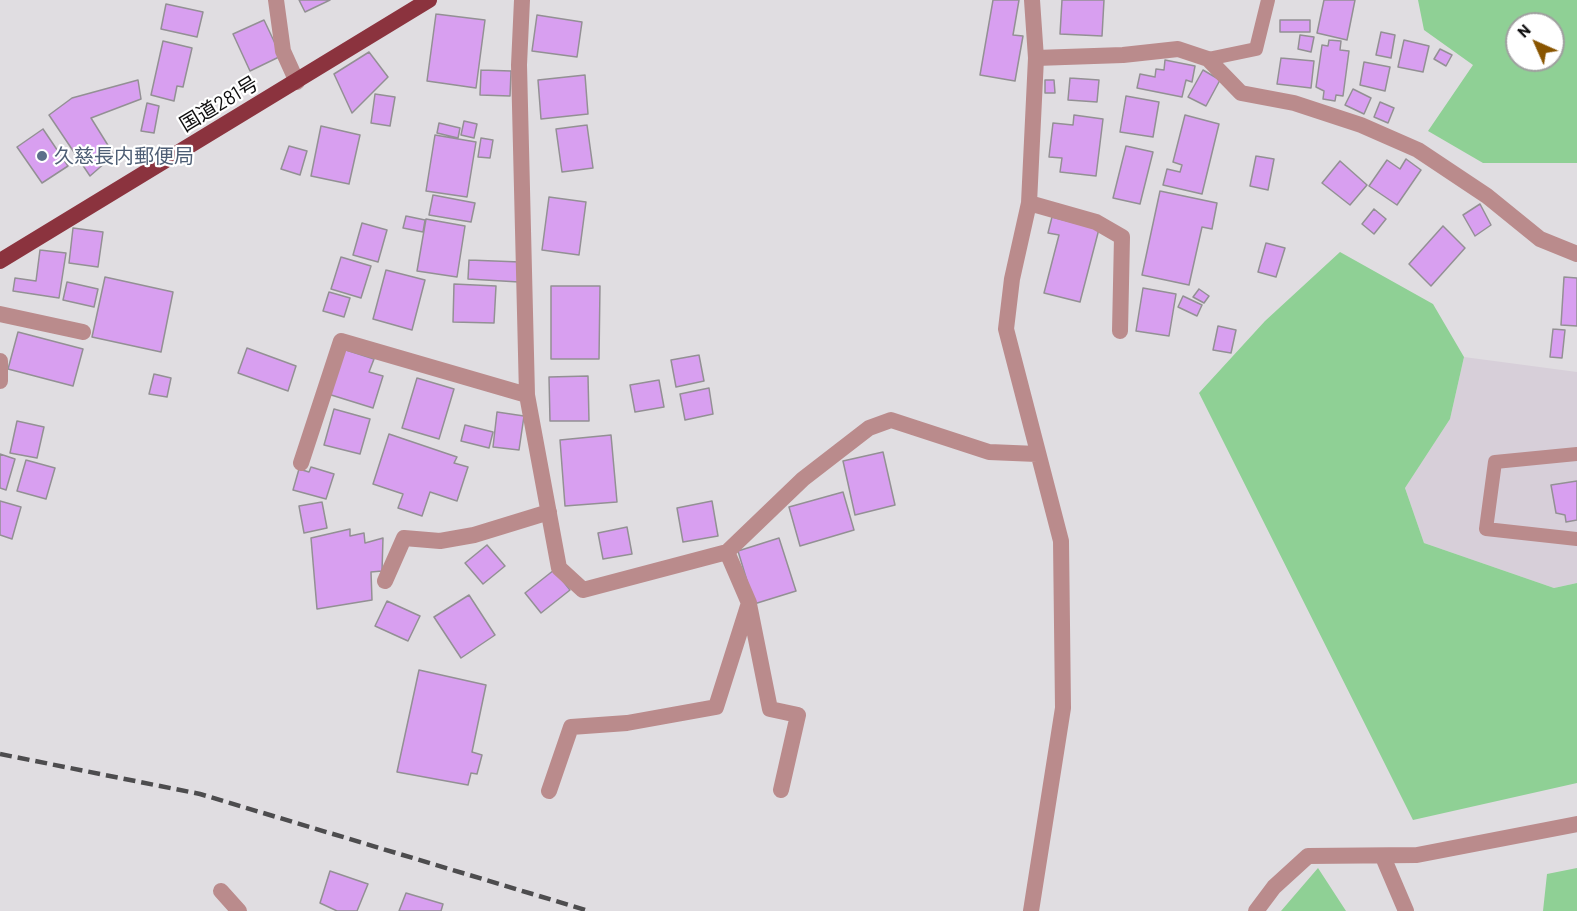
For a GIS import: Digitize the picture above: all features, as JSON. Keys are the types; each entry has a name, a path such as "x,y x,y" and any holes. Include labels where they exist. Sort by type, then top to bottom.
{"highway":[{"name":"国道281号","path":"0,261 429,0"}],"street":[{"path":"276,0 283,51 297,82"},
{"path":"522,0 519,65 527,395 560,568 584,590 727,552 803,479 868,428 891,420 989,452 1037,454"},
{"path":"1031,911 1063,708 1061,541 1006,329 1012,279 1029,203 1036,58 1032,0"},
{"path":"1036,58 1123,55 1178,49 1208,59 1241,93 1294,103 1361,125 1418,150 1487,196 1540,239 1577,254"},
{"path":"1029,203 1096,222 1122,237 1120,331"},
{"path":"0,314 83,332"},
{"path":"301,463 341,341 527,395"},
{"path":"0,361 0,381"},
{"path":"385,581 404,538 440,541 474,535 549,512"},
{"path":"727,552 749,603 770,709 798,715 781,790"},
{"path":"549,791 571,727 627,723 716,707 749,603"},
{"path":"1256,911 1274,887 1308,856 1417,855 1577,824"},
{"path":"1383,857 1406,911"},
{"path":"221,891 239,911"}],"lane":[{"path":"1208,59 1256,49 1268,0"},
{"path":"1577,454 1495,462 1486,529 1577,539"}],"shaded area":[{"path":"1464,357 1577,372 1577,583 1554,588 1424,543 1405,488 1450,419"}],"green space":[{"path":"1418,0 1577,0 1577,163 1483,163 1428,131 1473,65 1424,30"},
{"path":"1340,252 1433,304 1464,357 1450,419 1405,488 1424,543 1554,588 1577,583 1577,783 1413,820 1199,393 1265,321"},
{"path":"1318,868 1346,911 1281,911"},
{"path":"1577,868 1577,911 1543,911 1547,874"}],"building":[{"path":"299,0 330,0 305,12"},
{"path":"993,0 1019,0 1013,35 1023,36 1015,81 980,75"},
{"path":"1062,0 1104,0 1102,36 1060,34"},
{"path":"1324,0 1355,0 1347,40 1317,33"},
{"path":"166,4 203,12 197,37 161,29"},
{"path":"436,14 485,20 476,88 427,81"},
{"path":"537,15 582,22 577,57 532,51"},
{"path":"264,20 281,56 250,71 233,34"},
{"path":"1280,20 1310,20 1310,32 1280,32"},
{"path":"1381,32 1395,35 1391,58 1376,55"},
{"path":"1300,35 1314,37 1311,52 1298,49"},
{"path":"1329,40 1341,41 1340,50 1349,51 1343,96 1336,95 1335,101 1323,99 1324,91 1316,87 1322,45 1328,46"},
{"path":"1404,40 1429,46 1423,72 1398,67"},
{"path":"163,41 192,48 183,87 177,86 174,101 151,95"},
{"path":"1440,49 1452,55 1446,66 1434,59"},
{"path":"369,52 388,77 352,113 334,74"},
{"path":"1281,58 1314,61 1311,88 1277,84"},
{"path":"1165,60 1195,66 1192,82 1186,80 1182,97 1137,88 1140,74 1155,77 1156,69 1164,70"},
{"path":"1364,62 1390,67 1385,91 1360,85"},
{"path":"481,70 511,71 510,96 480,95"},
{"path":"1203,70 1220,80 1206,106 1188,97"},
{"path":"585,75 588,114 541,119 538,80"},
{"path":"1070,78 1099,80 1097,102 1068,100"},
{"path":"138,80 141,99 91,118 114,155 90,176 49,115 72,98"},
{"path":"1045,80 1054,80 1055,93 1045,93"},
{"path":"1353,89 1371,98 1364,114 1345,105"},
{"path":"375,94 395,97 390,126 371,123"},
{"path":"1126,96 1159,102 1153,137 1120,132"},
{"path":"1380,102 1394,108 1388,123 1374,117"},
{"path":"147,103 159,106 154,133 141,131"},
{"path":"1074,115 1103,119 1096,176 1060,172 1062,158 1049,157 1053,123 1073,125"},
{"path":"1185,115 1219,124 1202,194 1163,185 1167,169 1180,172 1182,165 1173,162"},
{"path":"464,121 477,124 474,138 461,135"},
{"path":"439,123 460,128 458,138 437,133"},
{"path":"587,125 593,168 562,172 556,129"},
{"path":"321,126 360,135 349,184 311,176"},
{"path":"43,129 68,166 42,183 17,147"},
{"path":"435,135 476,142 467,197 426,191"},
{"path":"481,138 493,140 490,158 478,157"},
{"path":"289,146 307,151 300,175 281,169"},
{"path":"1126,146 1153,152 1140,204 1113,198"},
{"path":"1256,156 1274,159 1268,190 1250,186"},
{"path":"1406,159 1421,170 1397,205 1369,186 1387,160 1400,169"},
{"path":"1340,161 1367,185 1350,205 1322,183"},
{"path":"1160,191 1217,203 1212,229 1202,227 1189,285 1142,275"},
{"path":"433,195 475,203 471,222 429,215"},
{"path":"549,197 586,202 579,255 542,250"},
{"path":"1480,204 1491,225 1475,236 1463,215"},
{"path":"1374,209 1386,219 1374,234 1362,224"},
{"path":"406,216 425,220 423,232 403,228"},
{"path":"1052,217 1099,229 1080,302 1044,293 1059,235 1048,233"},
{"path":"426,219 465,226 457,277 417,271"},
{"path":"362,223 387,230 378,262 353,255"},
{"path":"1443,226 1465,248 1431,286 1409,264"},
{"path":"73,228 103,232 98,267 69,263"},
{"path":"1266,243 1285,248 1276,277 1258,272"},
{"path":"40,250 66,253 59,298 13,291 15,278 36,281"},
{"path":"341,257 371,266 361,298 331,289"},
{"path":"469,260 520,262 519,282 468,279"},
{"path":"386,270 425,280 412,330 373,319"},
{"path":"105,277 173,292 161,352 92,337"},
{"path":"1564,277 1577,278 1577,326 1561,325"},
{"path":"67,282 98,289 94,307 63,300"},
{"path":"454,284 496,286 494,323 453,322"},
{"path":"551,286 600,286 599,359 551,359"},
{"path":"1143,288 1176,294 1169,336 1136,331"},
{"path":"1199,289 1209,296 1204,303 1193,297"},
{"path":"329,292 350,298 344,317 323,311"},
{"path":"1183,296 1202,305 1197,316 1178,307"},
{"path":"1218,326 1236,330 1231,353 1213,350"},
{"path":"1553,329 1565,330 1562,358 1550,357"},
{"path":"18,332 83,349 73,386 8,369"},
{"path":"247,348 296,366 288,391 238,373"},
{"path":"343,349 374,359 369,372 383,376 373,408 328,394"},
{"path":"699,355 704,381 676,387 671,360"},
{"path":"154,374 171,378 167,397 149,394"},
{"path":"588,376 589,421 550,421 549,377"},
{"path":"417,378 454,389 439,439 402,428"},
{"path":"659,380 664,407 635,412 630,385"},
{"path":"709,388 713,414 685,420 680,394"},
{"path":"334,409 370,419 360,454 324,445"},
{"path":"497,412 524,416 519,450 493,447"},
{"path":"17,421 44,427 37,458 10,453"},
{"path":"465,425 493,432 489,448 461,441"},
{"path":"389,434 457,457 454,463 468,467 457,501 430,492 422,516 398,508 403,494 373,484"},
{"path":"611,435 617,502 565,506 560,440"},
{"path":"883,452 895,505 855,515 843,461"},
{"path":"0,454 15,459 6,490 0,488"},
{"path":"26,460 55,468 46,499 17,491"},
{"path":"311,467 334,474 326,499 293,490 299,469 309,472"},
{"path":"1577,481 1577,520 1566,522 1565,515 1556,513 1551,485"},
{"path":"843,492 854,530 800,546 789,507"},
{"path":"0,501 21,507 12,539 0,535"},
{"path":"712,501 718,536 683,542 677,508"},
{"path":"322,502 327,528 304,533 299,506"},
{"path":"627,527 632,554 603,559 598,533"},
{"path":"350,529 350,536 364,533 365,543 383,538 382,571 371,572 372,600 317,609 311,538"},
{"path":"779,538 796,591 754,604 738,551"},
{"path":"487,545 505,566 483,584 465,563"},
{"path":"554,570 570,590 541,613 525,593"},
{"path":"469,595 495,635 461,658 434,617"},
{"path":"387,601 420,616 408,641 375,626"},
{"path":"419,670 486,685 472,752 482,755 477,774 471,773 468,785 397,772"},
{"path":"330,871 368,884 357,911 337,911 320,903"},
{"path":"406,893 443,904 441,911 399,911"}],"railway":[{"path":"0,754 200,794 589,911"}],"place":[{"name":"久慈長内郵便局","path":"42,156"}]}
